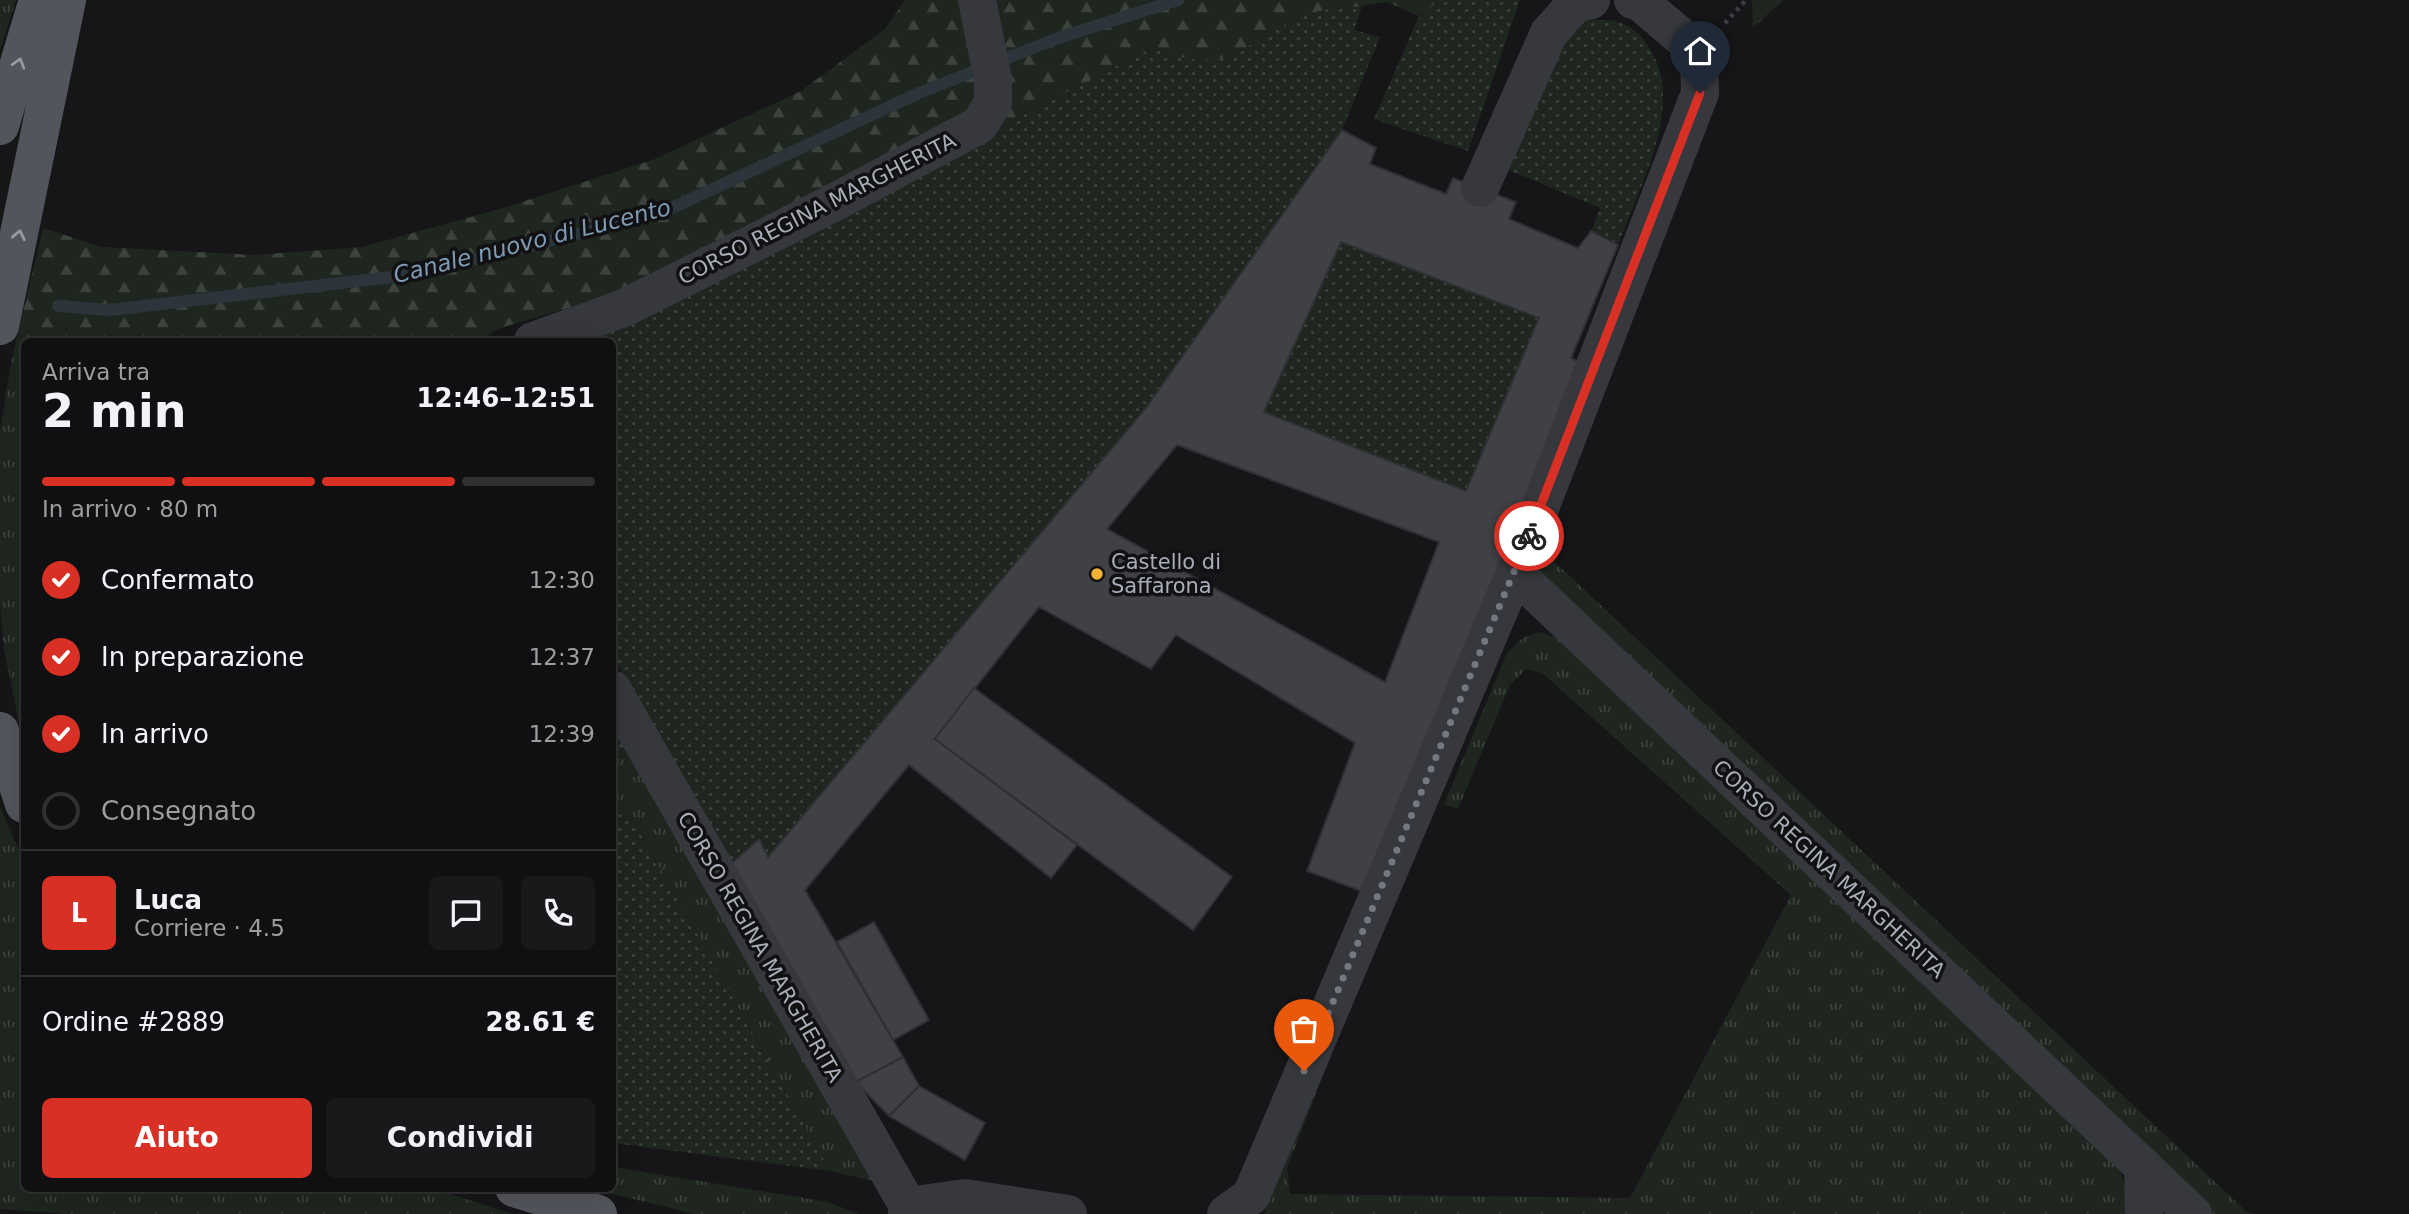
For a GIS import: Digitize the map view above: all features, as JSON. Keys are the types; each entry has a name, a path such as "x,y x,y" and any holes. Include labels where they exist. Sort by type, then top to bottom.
{"main road":[{"path":"0,126 38,0"},
{"path":"0,326 67,0"},
{"path":"0,731 21,795"},
{"path":"527,1192 598,1214"}],"street":[{"name":"CORSO REGINA MARGHERITA","path":"541,338 624,308 833,203 979,125 993,103 990,65 976,0"},
{"path":"1480,188 1549,33 1575,4 1591,0"},
{"path":"1226,1214 1251,1196 1515,573 1700,93 1699,52 1655,7"},
{"name":"CORSO REGINA MARGHERITA","path":"1515,573 2193,1214"},
{"name":"CORSO REGINA MARGHERITA","path":"616,696 908,1210 965,1198 1068,1214"},
{"path":"2143,1166 2144,1214"}],"green space":[{"path":"0,0 16,0 0,50"},
{"path":"905,0 1440,0 1419,16 1387,2 1310,14 1225,59 1198,62 1177,57 1155,46 926,166 609,296 500,328 483,338 21,338 21,360 12,358 43,228 102,247 255,255 362,247 503,208 655,159 801,91 885,29"},
{"path":"1440,0 1520,0 1468,151 1374,119 1419,16"},
{"path":"1752,0 1783,0 1753,28"},
{"path":"1362,6 1354,30 1380,37 1342,130 1146,408 768,857 759,840 731,864 616,662 616,338 599,338 1155,46 1180,56 1201,60 1220,59 1287,24 1329,9"},
{"path":"1585,20 1614,21 1633,29 1650,49 1660,71 1663,95 1655,147 1618,245 1591,231 1600,208 1509,170 1566,33"},
{"path":"1341,242 1539,318 1466,491 1264,412"},
{"path":"12,358 21,360 21,734 4,649 0,601 0,431"},
{"path":"1543,551 2247,1212 2256,1214 2211,1214 1536,577"},
{"path":"1541,632 1563,640 2120,1169 2126,1191 2127,1214 1264,1214 1335,1030 1340,1032 1287,1168 1290,1194 1630,1198 1791,895 1542,673 1526,669 1510,685 1458,809 1444,804 1507,653 1524,637"},
{"path":"616,725 631,752 616,760"},
{"path":"631,752 873,1181 830,1171 628,811 616,817 616,760"},
{"path":"0,807 21,854 21,1192 444,1192 513,1214 69,1214 0,1209"},
{"path":"627,810 830,1171 616,1143 616,817"},
{"path":"616,1167 828,1202 859,1214 695,1214 604,1192 616,1192"}],"building":[{"name":"Castello di Saffarona","path":"1342,130 1376,148 1370,164 1446,194 1453,178 1516,202 1509,219 1578,248 1591,231 1618,245 1571,358 1584,365 1364,892 1307,871 1355,743 1176,635 1151,669 1039,607 935,739 1077,845 1051,878 909,765 805,890 903,1057 856,1082 731,864 759,839 768,857 1146,408","holes":["1341,242 1539,318 1466,491 1264,412","1177,445 1439,542 1385,682 1107,529"]},
{"path":"974,688 1232,877 1193,930 935,739"},
{"path":"874,922 929,1020 893,1040 837,942"},
{"path":"903,1057 919,1086 889,1116 856,1082"},
{"path":"919,1086 985,1123 965,1160 889,1116"}],"waterway":[{"name":"Canale nuovo di Lucento","path":"58,306 110,310 409,275 659,214 919,93 1058,38 1178,0"}],"way so far":[{"path":"1304,1071 1529,536"}],"place":[{"name":"Castello di Saffarona","path":"1097,574"}],"route":[{"path":"1529,536 1700,93"}]}
